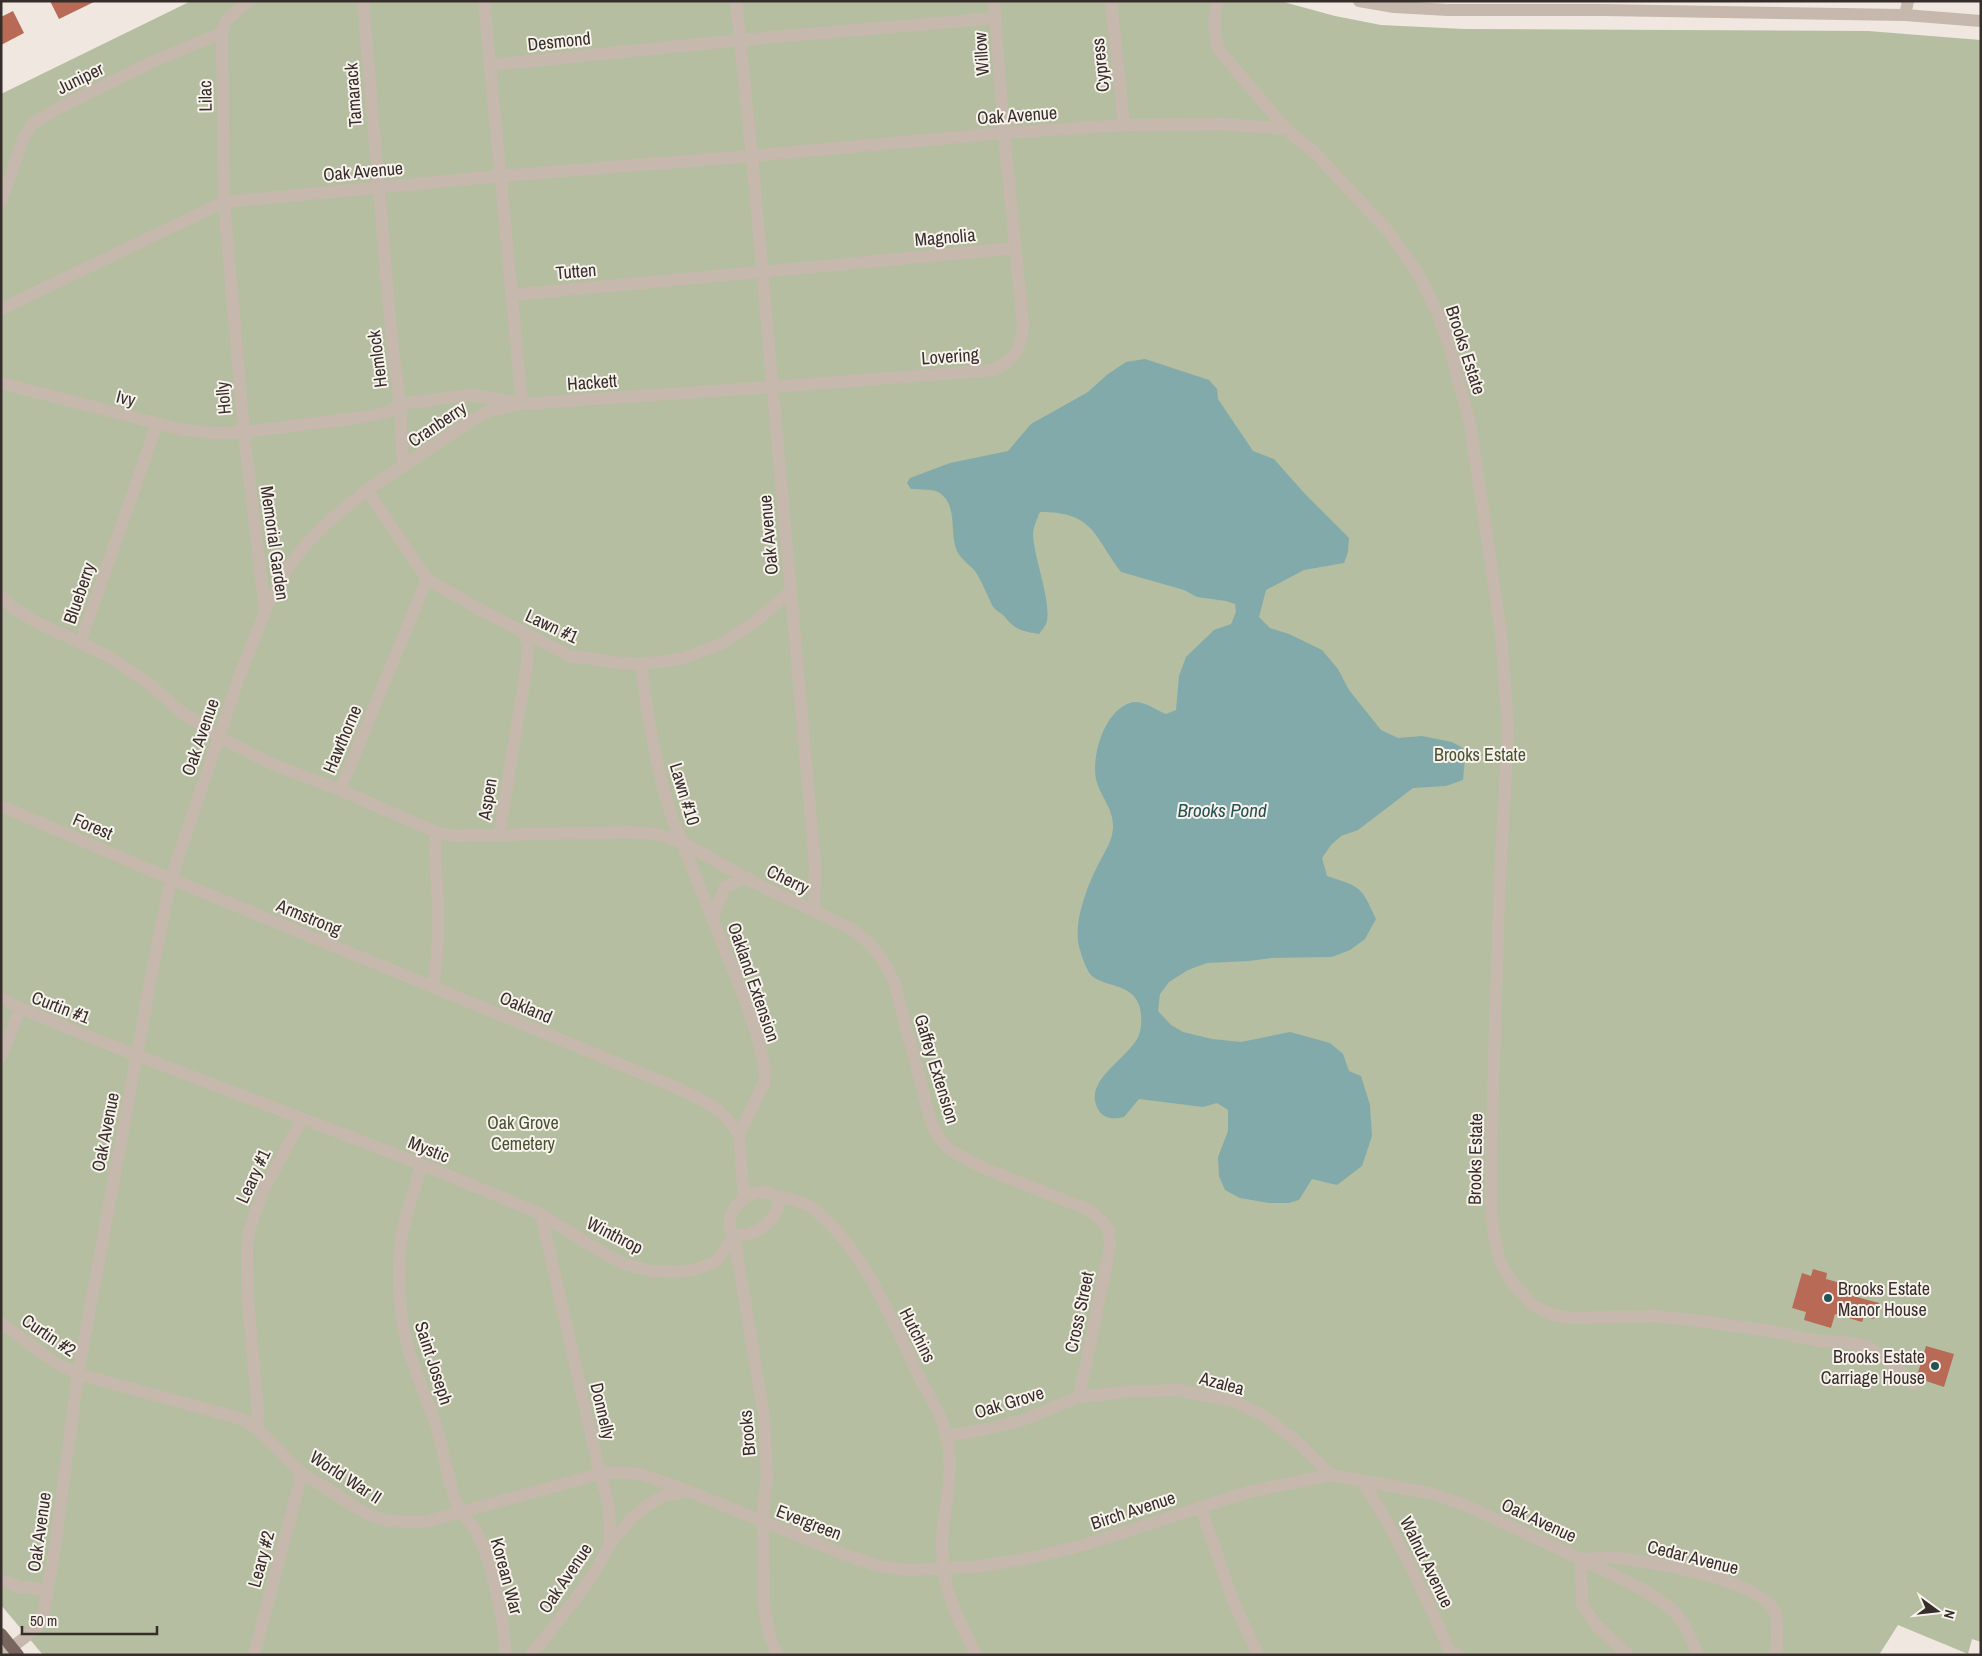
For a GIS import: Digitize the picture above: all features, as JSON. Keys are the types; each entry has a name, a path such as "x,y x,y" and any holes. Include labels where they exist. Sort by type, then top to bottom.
{"main road":[{"path":"1,1634 11,1652"}],"street":[{"path":"222,33 226,20 248,1"},
{"name":"Tamarack","path":"363,1 378,186"},
{"path":"484,1 492,66 500,176 522,404"},
{"name":"Oak Avenue","path":"736,1 764,271 790,592 815,864 814,910"},
{"path":"994,1 996,18"},
{"name":"Cypress","path":"1111,1 1124,125"},
{"name":"Brooks Estate","path":"1217,1 1214,24 1218,49 1286,129 1314,152 1388,231 1417,272 1438,314 1450,348 1470,423 1501,632 1508,730 1499,900 1491,1157 1491,1210 1500,1262 1514,1285 1534,1306 1552,1315 1572,1318 1654,1316 1777,1332 1818,1341 1844,1342 1869,1347 1891,1362 1914,1384"},
{"path":"1359,1 1430,9 1504,6 1905,14 1981,21"},
{"path":"1905,14 1908,1"},
{"name":"Willow","path":"740,40 996,18 1004,133"},
{"name":"Lilac","path":"222,33 224,202"},
{"name":"Juniper","path":"1,202 23,139 32,124 60,107 156,60 222,33"},
{"name":"Desmond","path":"492,66 740,40"},
{"name":"Oak Avenue","path":"1,309 224,202 378,186 752,156 1004,133 1124,125 1224,124 1286,129"},
{"path":"1004,133 1016,248"},
{"name":"Hemlock","path":"378,186 392,343 400,404 470,396 522,404"},
{"name":"Holly","path":"224,202 244,432 388,412 400,404"},
{"name":"Magnolia","path":"764,271 1016,248"},
{"name":"Lovering","path":"773,387 994,370 1007,364 1016,353 1022,338 1023,323 1016,248"},
{"name":"Tutten","path":"512,295 764,271"},
{"name":"Ivy","path":"1,383 183,430 218,434 244,432"},
{"name":"Hackett","path":"522,404 773,387"},
{"name":"Cranberry","path":"400,404 403,467"},
{"name":"Cranberry","path":"403,467 472,420 489,411 522,404"},
{"name":"Blueberry","path":"157,424 80,643 108,656 148,683 180,711 219,737"},
{"name":"Memorial Garden","path":"244,432 265,612"},
{"name":"Memorial Garden","path":"265,612 286,571 306,544 330,520 367,490 403,467"},
{"name":"Lawn #1","path":"367,490 428,579 570,656 641,664 681,659 721,644 752,624 790,592"},
{"name":"Hawthorne","path":"219,737 272,764 340,790 428,579"},
{"path":"1,596 12,607 34,621 80,643"},
{"name":"Oak Avenue","path":"11,1652 37,1628 43,1616 78,1374 171,879 237,684 265,612"},
{"name":"Aspen","path":"340,790 436,832 453,836 499,835 526,664 528,644 523,632"},
{"name":"Lawn #10","path":"641,664 654,755 665,797 682,842"},
{"name":"Forest","path":"1,806 171,879"},
{"path":"433,987 438,957 438,902 433,852 436,832"},
{"name":"Lawn #10","path":"499,835 632,832 660,836 682,842"},
{"name":"Cherry","path":"682,842 747,878 814,910"},
{"name":"Oakland Extension","path":"682,842 744,997 759,1042 765,1072 764,1083 739,1134"},
{"name":"Cherry","path":"713,917 725,887 747,878"},
{"name":"Armstrong","path":"171,879 433,987"},
{"name":"Gaffey Extension","path":"814,910 850,928 870,944 883,960 894,981 931,1122 940,1139 950,1150 981,1167 1089,1210 1103,1221 1110,1234"},
{"name":"Oakland","path":"433,987 706,1101 726,1116 739,1134"},
{"path":"1,998 20,1008"},
{"name":"Curtin #1","path":"1,1057 20,1008 138,1055"},
{"path":"138,1055 302,1119"},
{"name":"Mystic","path":"302,1119 420,1164 541,1214"},
{"name":"Leary #1","path":"257,1427 258,1415 248,1300 247,1249 249,1231 263,1191 302,1119"},
{"path":"739,1134 744,1199 730,1216 730,1230 734,1236 744,1236 760,1230 772,1220 779,1205 780,1197"},
{"name":"Saint Joseph","path":"420,1164 416,1185 406,1214 400,1247 399,1283 402,1321 409,1354 438,1432 460,1512"},
{"name":"Hutchins","path":"744,1199 757,1192 770,1192 780,1197 792,1198 812,1208 833,1228 858,1259 942,1417 951,1459 943,1530 944,1568 951,1600 976,1655"},
{"name":"Winthrop","path":"541,1214 619,1261 652,1271 681,1272 700,1268 717,1261 734,1236"},
{"name":"Donnelly","path":"541,1214 600,1474"},
{"name":"Cross Street","path":"1079,1397 1110,1247 1110,1234"},
{"name":"Brooks","path":"734,1236 764,1416 767,1477 763,1522"},
{"name":"Curtin #2","path":"1,1323 56,1363 78,1374"},
{"path":"78,1374 242,1419 257,1427"},
{"name":"Azalea","path":"1079,1397 1125,1392 1178,1390 1234,1401 1264,1416 1288,1434 1331,1475"},
{"name":"Oak Grove","path":"947,1436 1023,1420 1079,1397"},
{"name":"World War II","path":"257,1427 302,1473 353,1507 376,1518 403,1524 428,1521 460,1512"},
{"path":"460,1512 600,1474 617,1472 640,1474 688,1491 763,1522"},
{"name":"Leary #2","path":"254,1655 302,1473"},
{"path":"600,1474 608,1497 610,1544"},
{"name":"Oak Avenue","path":"1331,1475 1430,1494 1465,1505 1581,1559 1642,1589 1672,1609 1684,1624 1698,1655"},
{"name":"Birch Avenue","path":"944,1568 975,1567 1026,1559 1084,1545 1248,1492 1331,1475"},
{"name":"Walnut Avenue","path":"1363,1482 1388,1520 1430,1606 1450,1654"},
{"name":"Oak Avenue","path":"531,1655 575,1600 594,1573 610,1544 630,1519 644,1507 663,1496 688,1491"},
{"path":"1200,1506 1234,1603 1258,1655"},
{"name":"Korean War","path":"460,1512 477,1532 489,1566 499,1609 504,1655"},
{"name":"Evergreen","path":"777,1655 770,1637 764,1607 763,1522 879,1566 906,1570 944,1568"},
{"name":"Cedar Avenue","path":"1581,1559 1616,1558 1656,1564 1711,1577 1742,1587 1765,1600 1775,1613 1776,1655"},
{"path":"1581,1559 1582,1605 1598,1627 1628,1655"},
{"path":"1,1580 20,1587 48,1590"}],"green space":[{"name":"Oak Grove Cemetery","path":"191,1 1280,1 1335,16 1381,25 1465,29 1868,31 1981,40 1981,1642 1972,1639 1968,1654 1898,1625 1879,1655 43,1655 1,1605 1,94"}],"water":[{"name":"Brooks Pond","path":"1145,359 1209,380 1217,389 1218,399 1253,451 1274,459 1305,494 1349,538 1348,552 1344,563 1304,570 1266,590 1259,617 1270,628 1289,634 1322,650 1338,669 1349,690 1381,730 1398,738 1422,736 1452,742 1463,748 1465,758 1463,780 1446,786 1413,788 1358,830 1341,836 1331,845 1322,858 1327,876 1359,889 1367,900 1376,919 1365,939 1350,950 1332,957 1272,958 1207,963 1188,970 1169,982 1160,994 1158,1011 1171,1025 1183,1032 1212,1039 1241,1042 1290,1032 1330,1043 1343,1054 1349,1071 1361,1076 1370,1105 1372,1136 1362,1166 1337,1185 1312,1179 1299,1200 1289,1203 1269,1203 1240,1198 1225,1190 1219,1176 1218,1157 1228,1131 1228,1110 1217,1103 1203,1107 1139,1099 1124,1117 1110,1118 1100,1113 1095,1098 1096,1088 1109,1070 1134,1044 1139,1035 1141,1012 1139,1005 1130,992 1102,982 1090,974 1082,957 1078,936 1080,915 1086,892 1110,842 1113,828 1109,808 1096,779 1096,757 1103,733 1116,712 1125,705 1139,702 1166,714 1176,710 1179,676 1186,657 1214,630 1231,624 1236,612 1235,604 1197,597 1184,590 1121,572 1097,537 1082,521 1072,516 1058,513 1040,512 1034,526 1033,535 1047,606 1046,624 1039,634 1022,631 1011,624 994,608 977,574 957,551 950,506 946,499 935,491 911,489 907,483 910,478 950,463 1008,451 1031,424 1088,392 1108,374 1126,362"}],"building":[{"path":"50,1 96,1 59,19"},
{"path":"13,11 24,33 1,45 1,17"},
{"name":"Brooks Estate Manor House","path":"1813,1269 1827,1273 1826,1279 1844,1284 1842,1293 1879,1303 1874,1319 1864,1316 1862,1322 1835,1314 1831,1328 1804,1320 1806,1312 1792,1308 1802,1273 1811,1276"},
{"name":"Brooks Estate Carriage House","path":"1926,1346 1954,1354 1944,1387 1920,1379 1917,1376"}],"place":[{"name":"Brooks Estate Manor House","path":"1828,1298"},
{"name":"Brooks Estate Carriage House","path":"1935,1366"}]}
